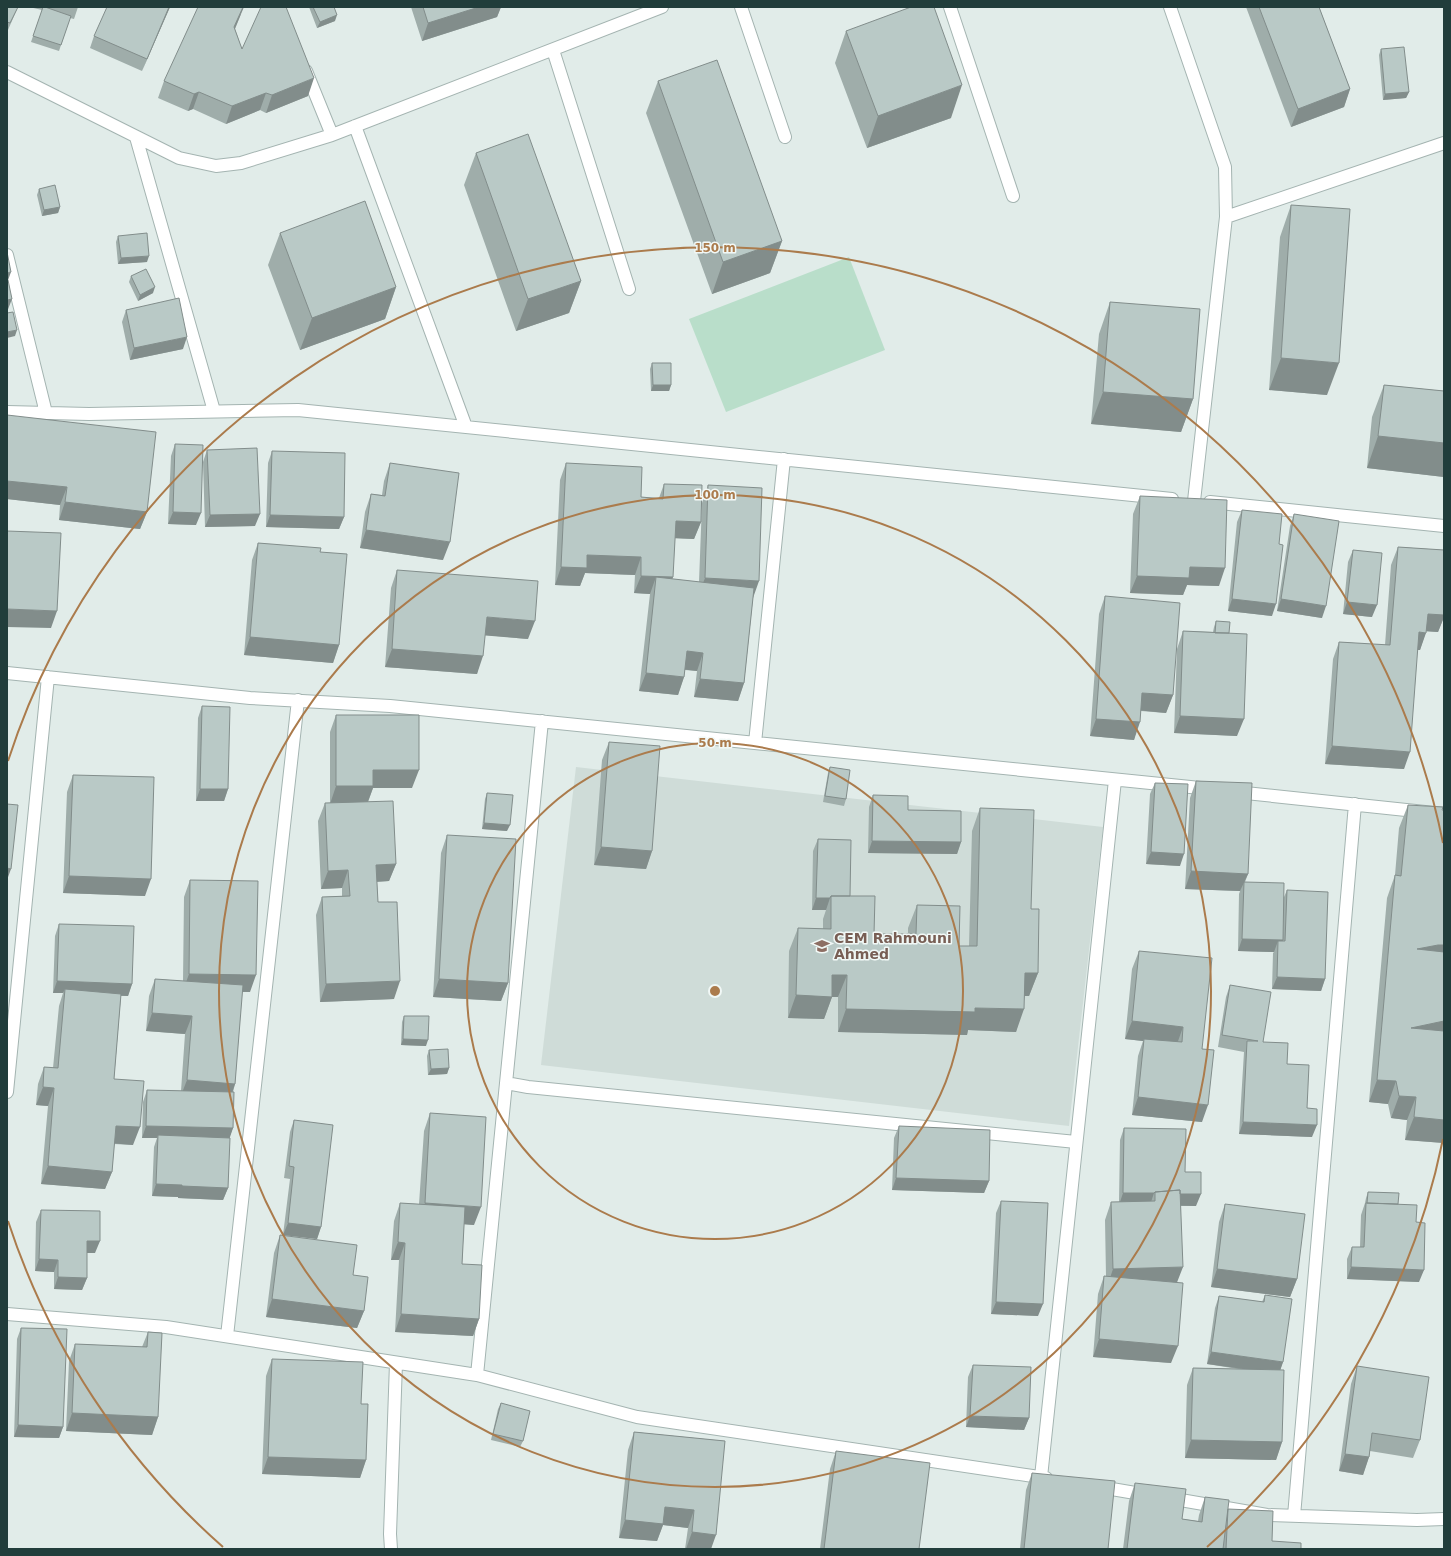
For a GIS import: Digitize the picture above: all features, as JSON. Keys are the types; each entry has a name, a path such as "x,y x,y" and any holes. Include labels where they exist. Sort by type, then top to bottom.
{"street":[{"path":"7,72 179,158 216,166 241,163 332,135 662,7"},
{"path":"742,7 785,137"},
{"path":"950,7 1013,196"},
{"path":"1170,7 1225,167 1226,216 1194,501"},
{"path":"553,50 629,289"},
{"path":"303,64 332,135"},
{"path":"355,126 466,427"},
{"path":"136,137 214,411"},
{"path":"1226,216 1444,143"},
{"path":"7,255 46,413"},
{"path":"7,412 89,414 298,410 1444,526"},
{"path":"755,743 784,459"},
{"path":"7,673 250,698 390,706 1444,814"},
{"path":"7,1092 48,677"},
{"path":"227,1336 298,700"},
{"path":"477,1375 542,721"},
{"path":"1040,1477 1115,780"},
{"path":"1294,1516 1355,804"},
{"path":"506,1083 1076,1142"},
{"path":"7,1314 166,1327 477,1375 637,1417 1056,1480"},
{"path":"391,1549 390,1534 396,1363"},
{"path":"1087,1485 1267,1515 1418,1520 1444,1519"}],"shaded area":[{"name":"CEM Rahmouni Ahmed","path":"576,767 1103,827 1069,1126 541,1065"}],"green space":[{"path":"849,257 885,350 726,412 689,319"}],"building":[{"path":"7,7 18,7 10,23 7,22"},
{"path":"43,7 71,16 61,45 33,36"},
{"path":"107,7 169,7 147,59 94,36"},
{"path":"198,7 243,7 234,27 242,49 261,7 286,7 314,78 272,95 266,93 232,106 199,92 194,94 164,81"},
{"path":"313,7 334,7 337,15 320,22"},
{"path":"423,7 479,7 428,23"},
{"path":"911,7 934,7 962,85 878,116 846,31"},
{"path":"1259,7 1319,7 1350,89 1298,109"},
{"path":"1404,47 1409,92 1385,94 1381,49"},
{"path":"717,60 782,241 723,262 658,81"},
{"path":"528,134 581,281 528,299 476,153"},
{"path":"55,185 60,207 44,210 39,189"},
{"path":"365,201 396,287 312,318 280,233"},
{"path":"1291,205 1350,209 1339,363 1281,358"},
{"path":"147,233 149,256 121,258 118,236"},
{"path":"7,252 11,272 7,273"},
{"path":"146,269 155,287 140,295 131,276"},
{"path":"7,280 12,299 7,300"},
{"path":"179,298 187,337 134,348 126,310"},
{"path":"1110,302 1200,309 1193,399 1103,392"},
{"path":"13,312 17,330 7,332 7,313"},
{"path":"652,363 671,363 671,385 653,385"},
{"path":"1384,385 1444,391 1444,443 1378,436"},
{"path":"7,415 156,432 147,512 65,502 67,487 7,481"},
{"path":"175,444 203,445 201,513 173,512"},
{"path":"257,448 260,514 210,515 207,450"},
{"path":"272,451 345,453 344,517 270,515"},
{"path":"390,463 459,473 450,542 366,530 371,494 385,496"},
{"path":"566,463 642,467 641,497 663,499 664,484 702,485 701,522 676,521 673,577 641,576 641,557 587,555 587,568 561,567"},
{"path":"708,485 762,488 759,581 705,578"},
{"path":"1140,496 1227,500 1225,568 1190,567 1189,578 1137,576"},
{"path":"1242,510 1282,514 1279,544 1283,545 1276,604 1232,599"},
{"path":"1294,514 1339,521 1326,606 1281,599"},
{"path":"7,531 61,533 57,611 7,609"},
{"path":"258,543 321,548 320,552 347,554 339,645 250,637"},
{"path":"1398,547 1444,550 1444,615 1428,614 1426,633 1419,632 1410,752 1332,746 1339,642 1390,645"},
{"path":"1353,550 1382,553 1377,605 1347,602"},
{"path":"397,570 538,581 535,621 487,617 483,656 392,649"},
{"path":"656,577 754,588 744,683 700,679 703,653 687,651 684,677 646,673"},
{"path":"1105,596 1180,603 1173,695 1142,693 1140,722 1096,719"},
{"path":"1216,621 1230,622 1229,633 1215,633"},
{"path":"1183,631 1247,634 1244,719 1180,716"},
{"path":"202,706 230,707 228,789 200,789"},
{"path":"336,715 419,715 419,770 373,770 373,786 336,786"},
{"path":"609,742 660,746 652,851 601,847"},
{"path":"830,767 850,770 846,799 825,796"},
{"path":"73,775 154,777 151,879 69,876"},
{"path":"1196,781 1252,783 1248,874 1191,871"},
{"path":"1155,783 1188,784 1184,854 1151,852"},
{"path":"487,793 513,795 510,825 484,823"},
{"path":"873,795 908,796 908,810 961,811 961,842 872,841"},
{"path":"393,801 396,864 376,865 378,902 397,902 400,981 326,984 322,897 350,896 348,870 328,871 325,803"},
{"path":"7,804 18,805 11,869 7,868"},
{"path":"1408,805 1443,807 1442,810 1444,810 1444,945 1417,949 1444,952 1444,1021 1411,1028 1444,1031 1444,1120 1414,1117 1416,1097 1399,1096 1396,1081 1377,1080 1395,875 1401,876"},
{"path":"980,808 1034,810 1031,909 1039,909 1038,973 1025,973 1024,1009 975,1008 975,1012 846,1009 847,975 832,975 832,997 796,995 798,928 831,929 831,896 875,896 874,934 916,934 917,905 960,906 959,946 977,946"},
{"path":"447,835 516,839 508,983 439,979"},
{"path":"818,839 851,840 850,896 816,898"},
{"path":"190,880 258,881 256,975 189,974"},
{"path":"1244,882 1284,883 1283,940 1242,939"},
{"path":"1287,890 1328,892 1325,979 1277,977 1278,941 1285,941"},
{"path":"59,924 134,926 132,984 57,981"},
{"path":"1139,951 1212,958 1202,1049 1214,1050 1208,1105 1138,1097 1144,1039 1182,1042 1183,1027 1132,1021"},
{"path":"155,979 243,985 235,1084 187,1080 192,1016 152,1013"},
{"path":"1230,985 1271,992 1263,1042 1288,1043 1287,1064 1309,1065 1307,1108 1317,1109 1317,1125 1243,1122 1247,1041 1258,1041 1222,1035"},
{"path":"65,989 121,994 114,1079 144,1081 140,1127 116,1126 112,1172 48,1166 54,1088 43,1087 44,1067 58,1068"},
{"path":"404,1016 429,1016 428,1040 403,1039"},
{"path":"448,1049 449,1068 431,1069 429,1050"},
{"path":"147,1090 234,1092 233,1128 146,1126"},
{"path":"430,1113 486,1117 481,1207 425,1203"},
{"path":"294,1120 333,1125 321,1227 288,1223 294,1167 289,1166"},
{"path":"899,1126 990,1130 989,1181 896,1178"},
{"path":"1124,1128 1186,1129 1185,1172 1201,1172 1201,1194 1180,1194 1180,1190 1154,1193 1123,1193"},
{"path":"158,1135 230,1138 228,1188 156,1184"},
{"path":"1180,1190 1183,1267 1113,1269 1111,1202 1155,1201 1155,1192"},
{"path":"1368,1192 1399,1193 1398,1204 1367,1203"},
{"path":"1001,1201 1048,1203 1043,1304 996,1302"},
{"path":"400,1203 465,1207 462,1264 482,1265 479,1319 401,1314 405,1243 398,1242"},
{"path":"1366,1203 1417,1205 1416,1222 1425,1223 1424,1270 1351,1267 1352,1247 1364,1247"},
{"path":"1225,1204 1305,1214 1297,1279 1217,1269"},
{"path":"41,1210 100,1211 100,1241 87,1241 87,1278 58,1277 58,1260 39,1259"},
{"path":"280,1235 357,1245 353,1275 368,1277 364,1311 272,1299"},
{"path":"1104,1276 1183,1283 1178,1346 1099,1339"},
{"path":"1265,1295 1292,1299 1283,1362 1211,1352 1219,1296 1264,1302"},
{"path":"21,1328 67,1329 63,1427 18,1425"},
{"path":"148,1332 162,1333 158,1417 72,1413 75,1344 147,1347"},
{"path":"272,1359 363,1362 361,1404 368,1404 366,1460 268,1457"},
{"path":"973,1365 1031,1367 1029,1418 970,1416"},
{"path":"1357,1366 1429,1377 1420,1440 1372,1433 1369,1457 1345,1454"},
{"path":"1193,1368 1284,1370 1282,1442 1191,1440"},
{"path":"501,1403 530,1411 523,1441 493,1434"},
{"path":"634,1432 725,1441 716,1535 692,1532 694,1510 665,1507 663,1524 625,1520"},
{"path":"836,1451 930,1463 919,1549 824,1549"},
{"path":"1032,1473 1115,1481 1108,1549 1024,1549"},
{"path":"1135,1483 1186,1489 1182,1519 1202,1522 1205,1497 1229,1500 1223,1549 1127,1549"},
{"path":"1228,1509 1273,1511 1272,1541 1301,1543 1301,1549 1226,1549"}],"place":[{"name":"CEM Rahmouni Ahmed","path":"822,946"}]}
